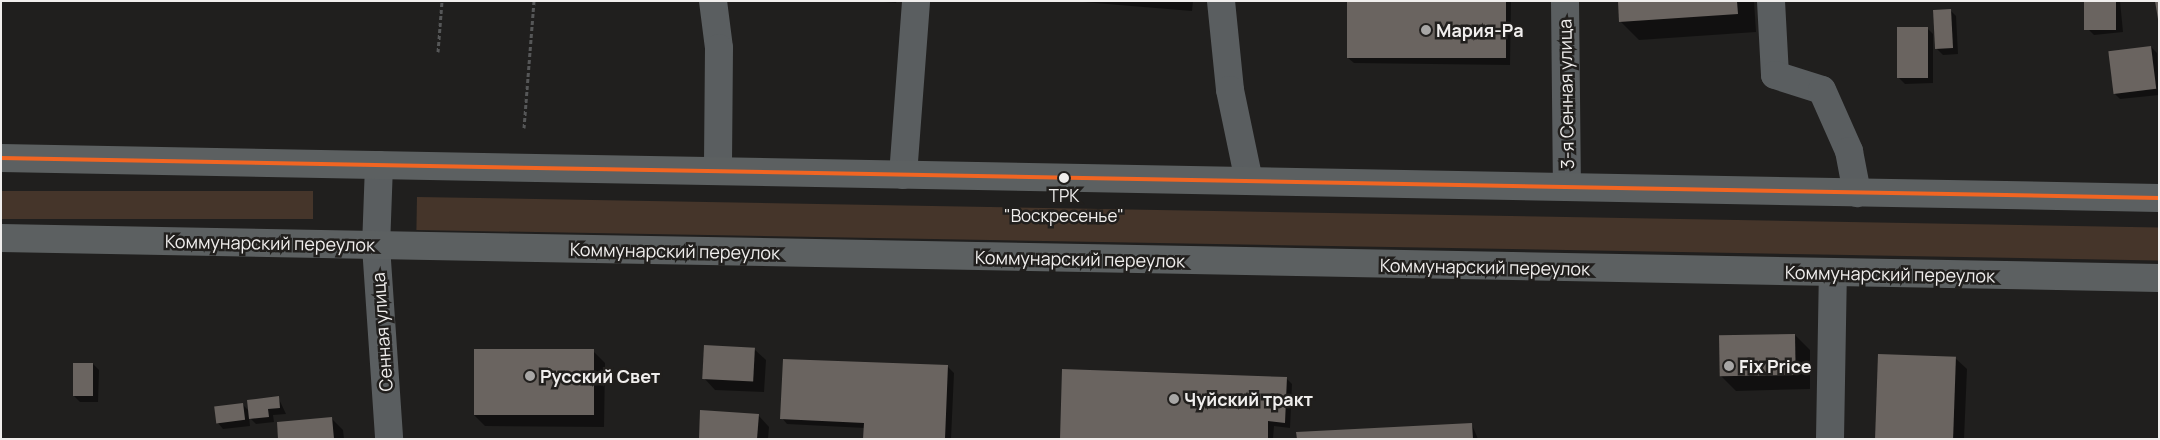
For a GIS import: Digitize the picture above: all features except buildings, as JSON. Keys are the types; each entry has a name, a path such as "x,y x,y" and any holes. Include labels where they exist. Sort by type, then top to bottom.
{"main road":[{"path":"1,158 2159,198"},
{"name":"Коммунарский переулок","path":"1,238 2159,278"}],"street":[{"path":"713,1 719,48 718,171"},
{"path":"903,174 916,1"},
{"path":"1221,1 1230,90 1249,181"},
{"name":"3-я Сенная улица","path":"1565,1 1567,187"},
{"path":"1771,1 1775,75 1822,90 1849,151 1857,193"},
{"name":"Сенная улица","path":"379,165 376,246 390,439"},
{"path":"1830,439 1833,273"}],"path":[{"path":"438,52 442,1"},
{"path":"524,128 534,1"}],"shaded area":[{"path":"1,191 313,191 313,219 1,219"},
{"path":"417,197 2159,227 2158,260 416,230"}],"transit line":[{"path":"1,158 2159,198"}],"place":[{"name":"Мария-Ра","path":"1426,30"},
{"name":"ТРК \"Воскресенье\"","path":"1064,178"},
{"name":"Fix Price","path":"1729,366"},
{"name":"Русский Свет","path":"530,376"},
{"name":"Чуйский тракт","path":"1174,399"}]}
